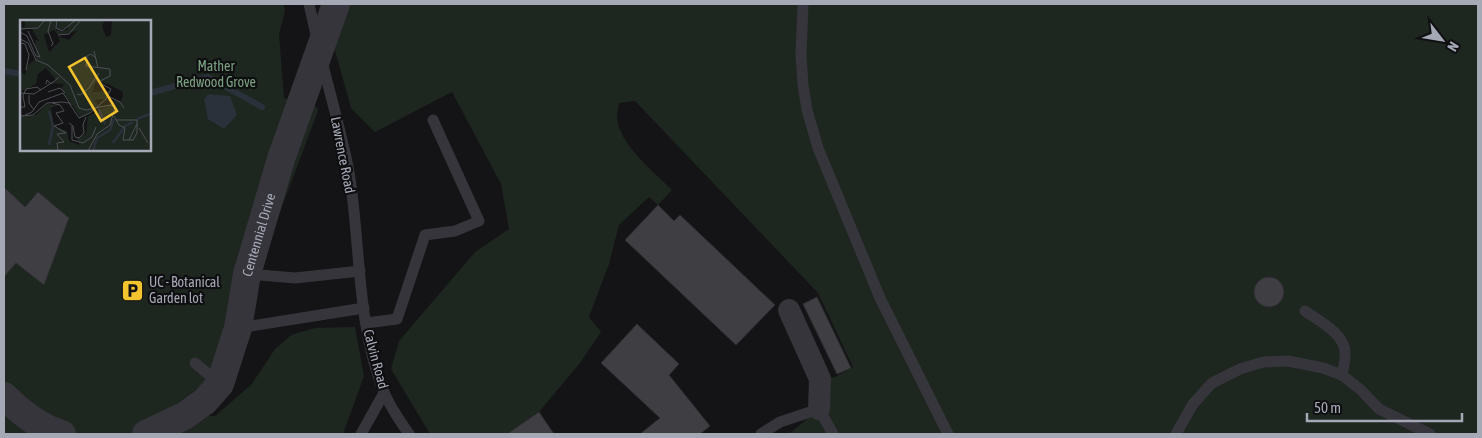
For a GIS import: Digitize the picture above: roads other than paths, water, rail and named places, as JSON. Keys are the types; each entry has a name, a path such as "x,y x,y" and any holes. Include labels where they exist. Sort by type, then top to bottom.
{"street":[{"name":"Centennial Drive","path":"146,434 191,411 205,401 220,384 238,328 246,274 281,159 336,4"},
{"path":"789,310 820,379 819,409"},
{"path":"4,396 33,420 62,434"}],"lane":[{"name":"Lawrence Road","path":"309,4 349,172 364,308"},
{"path":"803,4 801,55 803,86 818,148 880,298 948,434"},
{"path":"366,323 397,318 425,235 455,231 479,221 433,120"},
{"path":"246,274 296,278 360,271"},
{"path":"238,328 364,308"},
{"name":"Calvin Road","path":"364,308 374,364 384,393 409,434"},
{"path":"1305,311 1338,335 1343,342 1345,357 1342,375"},
{"path":"1176,434 1193,404 1212,384 1240,369 1263,362 1288,361 1323,368 1342,375 1361,390 1379,409 1430,434"},
{"path":"194,363 220,384"},
{"path":"361,434 384,393"},
{"path":"761,434 780,422 819,409 833,434"}],"waterway":[{"path":"4,71 20,74"},
{"path":"151,93 208,77 262,107"}],"place":[{"name":"UC - Botanical Garden lot","path":"133,290"}],"park label":[{"name":"Mather Redwood Grove","path":"216,74"}]}
